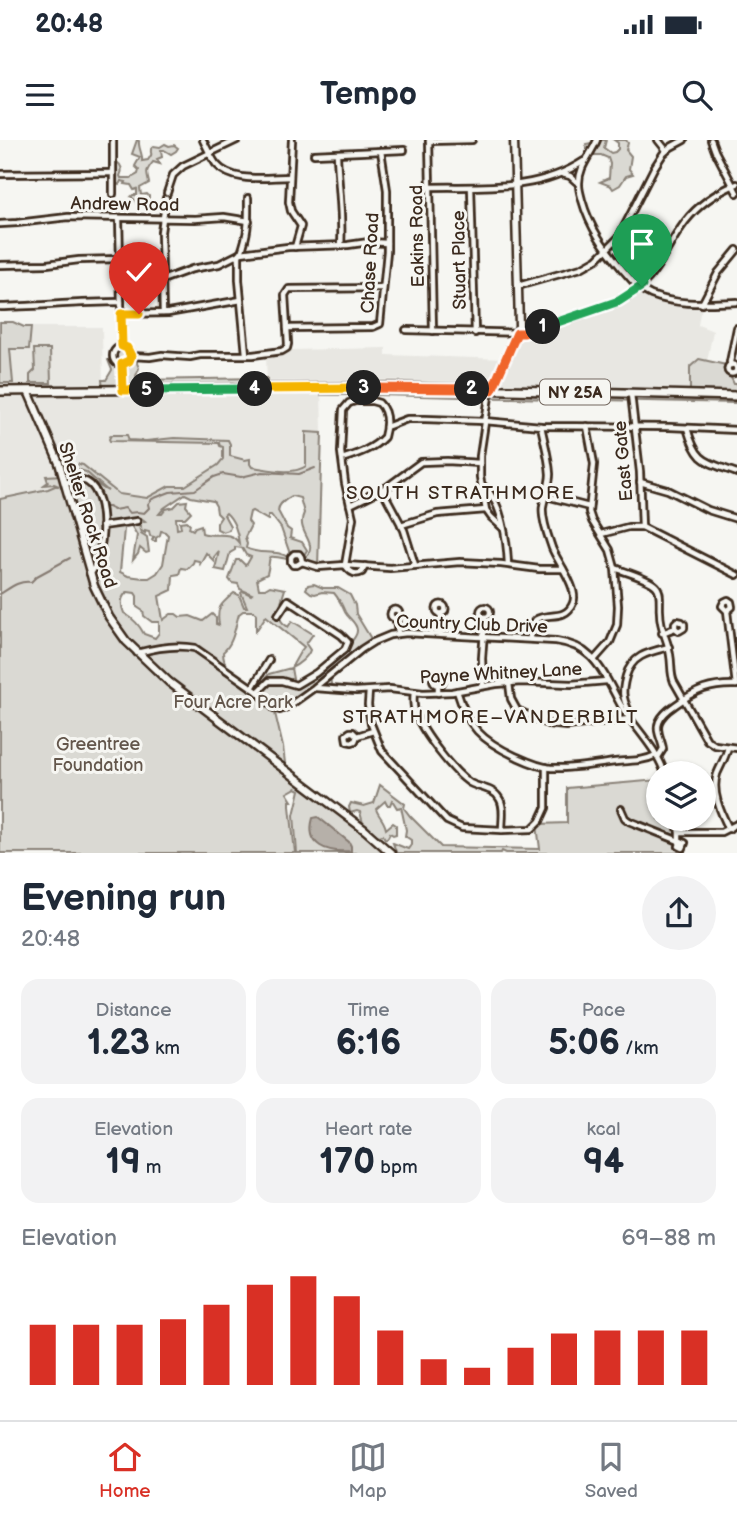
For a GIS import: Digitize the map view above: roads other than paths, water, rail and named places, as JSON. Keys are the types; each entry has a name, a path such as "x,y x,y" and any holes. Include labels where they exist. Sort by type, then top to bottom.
{"main road":[{"path":"492,390 517,333 514,140"},
{"name":"NY 25A","path":"0,391 380,387 737,397"},
{"name":"Shelter Rock Road","path":"27,391 59,463 90,574 109,617 126,641 156,671 365,830 391,853"}],"street":[{"path":"113,140 113,194"},
{"path":"203,140 220,168 232,175 290,177"},
{"path":"163,313 160,242 162,218 171,179 185,165 237,140"},
{"path":"292,140 290,208 301,226 295,247"},
{"path":"429,141 472,140"},
{"path":"597,140 584,161 579,184 588,219 607,250 639,288 665,299 688,303 737,302"},
{"path":"657,140 667,150"},
{"path":"517,286 581,268 607,250 619,237 654,168 667,150 684,140"},
{"path":"711,140 735,184 737,193"},
{"name":"Eakins Road","path":"429,141 433,331"},
{"path":"314,154 404,150"},
{"name":"Chase Road","path":"287,328 378,326 382,320 387,190 381,151"},
{"path":"337,154 343,222 341,246"},
{"path":"430,187 515,186 562,174 584,161"},
{"path":"0,174 113,173"},
{"path":"562,174 570,176 579,184"},
{"path":"406,330 526,333 628,297 653,275 689,217 704,203 735,184"},
{"name":"Stuart Place","path":"471,186 475,333"},
{"path":"246,354 240,254 249,221 248,198"},
{"name":"Andrew Road","path":"0,224 64,217 224,218 249,221"},
{"path":"119,218 122,346"},
{"path":"162,280 192,269 219,264 240,254 295,247 387,243"},
{"path":"702,303 718,273 737,250"},
{"path":"0,265 120,259"},
{"path":"131,356 190,357 255,354 285,349 288,344 285,295 289,289 383,288"},
{"path":"121,314 163,313 241,300"},
{"path":"0,307 121,302"},
{"path":"731,365 737,328"},
{"path":"122,346 127,348 131,356 129,361 122,364 117,363 113,356 116,348 122,346"},
{"path":"122,364 123,390"},
{"path":"492,390 480,463 486,510 503,528"},
{"name":"East Gate","path":"631,394 642,527"},
{"path":"342,459 356,455 384,437 386,414 379,403 349,403 342,416 342,459 353,523 345,565"},
{"path":"386,427 407,419 541,426 737,430"},
{"path":"530,639 530,627 534,620 561,614 574,602 571,585 552,548 543,516 550,469 541,426"},
{"path":"587,426 594,464 589,506 593,521 610,550 615,568 618,606 617,625 610,642 594,660"},
{"path":"687,428 698,456 737,473"},
{"path":"350,505 398,480 423,462 480,463"},
{"path":"65,482 83,481 94,489 101,504 102,526 96,567 90,574"},
{"path":"640,482 668,490 708,510 737,519"},
{"path":"482,485 495,500 506,537 508,565"},
{"path":"382,489 401,525 415,566"},
{"path":"546,496 589,506"},
{"path":"401,525 437,514 486,510"},
{"path":"102,526 137,521"},
{"path":"601,534 628,527 642,527 737,575"},
{"path":"302,562 315,567 345,565 390,568 447,562 563,569"},
{"path":"615,568 656,586 660,594 662,633 669,648 672,679 707,740 715,745 737,748"},
{"path":"136,653 160,648 197,649 258,692 269,681 296,685 327,665 345,649 348,642 341,635 288,600 278,615"},
{"path":"457,691 467,718 486,741 521,759 546,767 564,768 638,761 657,756 663,749 658,730 659,721 667,711 700,689 737,685 727,611"},
{"path":"440,634 441,614"},
{"path":"483,686 485,617"},
{"path":"396,619 398,633"},
{"path":"662,633 675,628"},
{"name":"Country Club Drive","path":"258,692 276,709 284,709 368,644 398,633 568,643 594,660 659,761"},
{"path":"156,671 150,658 153,652 160,648"},
{"path":"509,683 511,699 517,710 548,724 566,726 630,719 623,694 629,667 641,655 669,648"},
{"path":"252,688 269,660"},
{"path":"330,674 331,684 335,689"},
{"name":"Payne Whitney Lane","path":"314,688 438,693 509,683 570,684 607,681"},
{"path":"438,685 438,693"},
{"path":"369,691 373,731 387,758 447,821 462,828 528,830 535,827 546,808 546,767"},
{"path":"414,692 415,712 434,744 465,779 492,792 500,799 503,811 502,830"},
{"path":"356,736 373,731"},
{"path":"727,747 716,782 718,806 729,829"},
{"path":"621,809 629,821 679,842 679,832 711,833 729,829 737,824"}],"waterway":[{"path":"105,507 114,510 125,508 129,513 144,513 152,499 170,492 195,490 223,474 241,477 262,472 299,474 315,468"},
{"path":"0,594 19,583 31,582 70,558"}],"district":[{"name":"SOUTH STRATHMORE","path":"461,492"},
{"name":"STRATHMORE–VANDERBILT","path":"491,716"}],"park label":[{"name":"Four Acre Park","path":"233,702"},
{"name":"Greentree Foundation","path":"98,754"}]}
